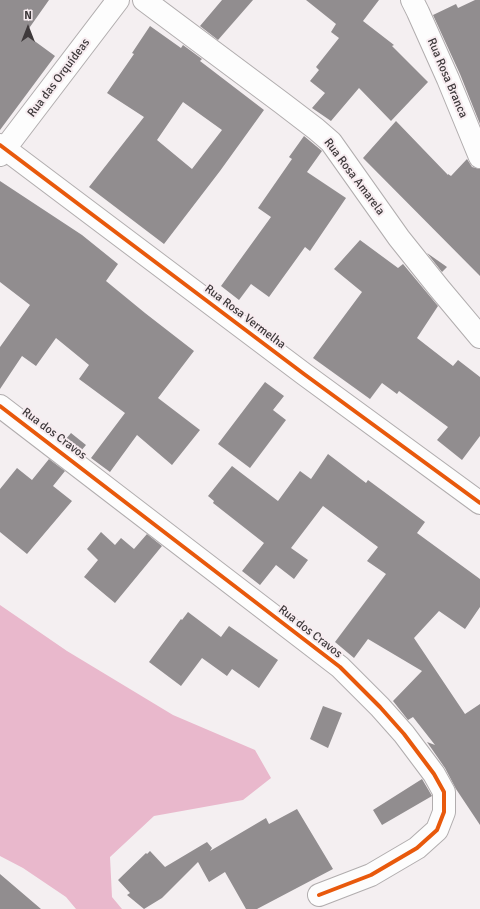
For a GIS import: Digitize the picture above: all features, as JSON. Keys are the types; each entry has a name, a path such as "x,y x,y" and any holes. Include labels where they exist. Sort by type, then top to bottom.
{"street":[{"name":"Rua das Orquídeas","path":"2,149 118,0"},
{"name":"Rua Rosa Amarela","path":"144,0 282,103 331,142 399,238 480,337"},
{"name":"Rua Rosa Branca","path":"412,0 448,79 480,157"},
{"name":"Rua Rosa Vermelha","path":"2,149 304,374 480,502"},
{"name":"Rua dos Cravos","path":"0,406 340,667 380,707 404,734 434,774 444,792 444,812 437,830 417,848 371,875 318,895"}],"shaded area":[{"path":"0,605 67,651 173,715 255,750 271,778 243,800 154,816 110,857 112,897 122,909 76,909 66,897 23,868 0,856"}],"building":[{"path":"0,0 49,0 25,34 55,56 0,130"},
{"path":"222,0 253,0 218,40 200,26"},
{"path":"306,0 379,0 363,21 394,45 392,46 428,82 391,121 359,88 331,121 312,108 325,93 310,81 319,70 316,67 339,38 331,32 336,24"},
{"path":"475,0 480,0 480,124 460,74 433,15 456,4 458,8"},
{"path":"150,26 181,48 183,45 202,59 200,61 264,110 220,171 164,244 89,187 144,117 107,93 134,54 132,53","holes":["183,102 222,130 192,169 157,140"]},
{"path":"396,121 448,175 451,176 467,159 472,167 480,169 480,276 363,158"},
{"path":"304,136 322,151 307,172 346,198 310,251 305,247 269,297 251,284 239,300 221,286 271,217 258,208 292,159 289,157"},
{"path":"0,181 82,235 118,264 106,281 194,351 158,398 200,430 172,465 137,435 110,472 91,458 125,413 79,379 89,365 56,338 36,366 22,356 0,389 0,347 30,305 0,282"},
{"path":"360,240 398,268 403,264 438,306 417,338 453,366 458,360 480,377 480,436 462,460 437,440 448,427 399,391 397,394 382,383 370,399 313,358 362,292 334,269"},
{"path":"427,253 447,267 442,272"},
{"path":"265,382 284,396 273,410 286,420 250,468 218,444"},
{"path":"71,433 86,445 80,452 65,440"},
{"path":"328,454 366,483 368,480 425,522 417,533 480,579 480,607 465,629 439,611 414,638 465,714 480,704 480,825 427,742 435,745 413,717 408,720 393,701 422,671 368,639 354,658 335,642 386,574 367,561 378,547 323,506 291,548 308,560 294,579 276,565 260,585 242,571 264,543 213,503 214,501 208,496 232,466 278,501 300,471 311,479"},
{"path":"49,459 65,471 53,486 72,501 27,554 0,532 0,489 17,468 32,480"},
{"path":"101,532 115,545 121,538 134,549 147,534 162,546 115,603 84,577 98,560 87,549"},
{"path":"188,612 221,637 229,626 278,660 259,688 232,669 227,676 202,658 181,686 149,662 181,619 182,620"},
{"path":"323,706 342,713 328,748 310,739"},
{"path":"422,779 432,796 382,825 373,810"},
{"path":"297,809 333,869 257,909 246,909 225,872 209,882 198,862 162,898 144,909 127,895 130,893 118,880 146,853 147,854 150,851 165,867 207,842 212,848 210,851 266,818 269,824"},
{"path":"0,874 41,909 0,909"}],"cycle path":[{"path":"0,145 304,374 480,503"},
{"path":"0,406 340,667 380,707 404,734 434,774 444,792 444,812 437,830 417,848 371,875 319,895"}]}
